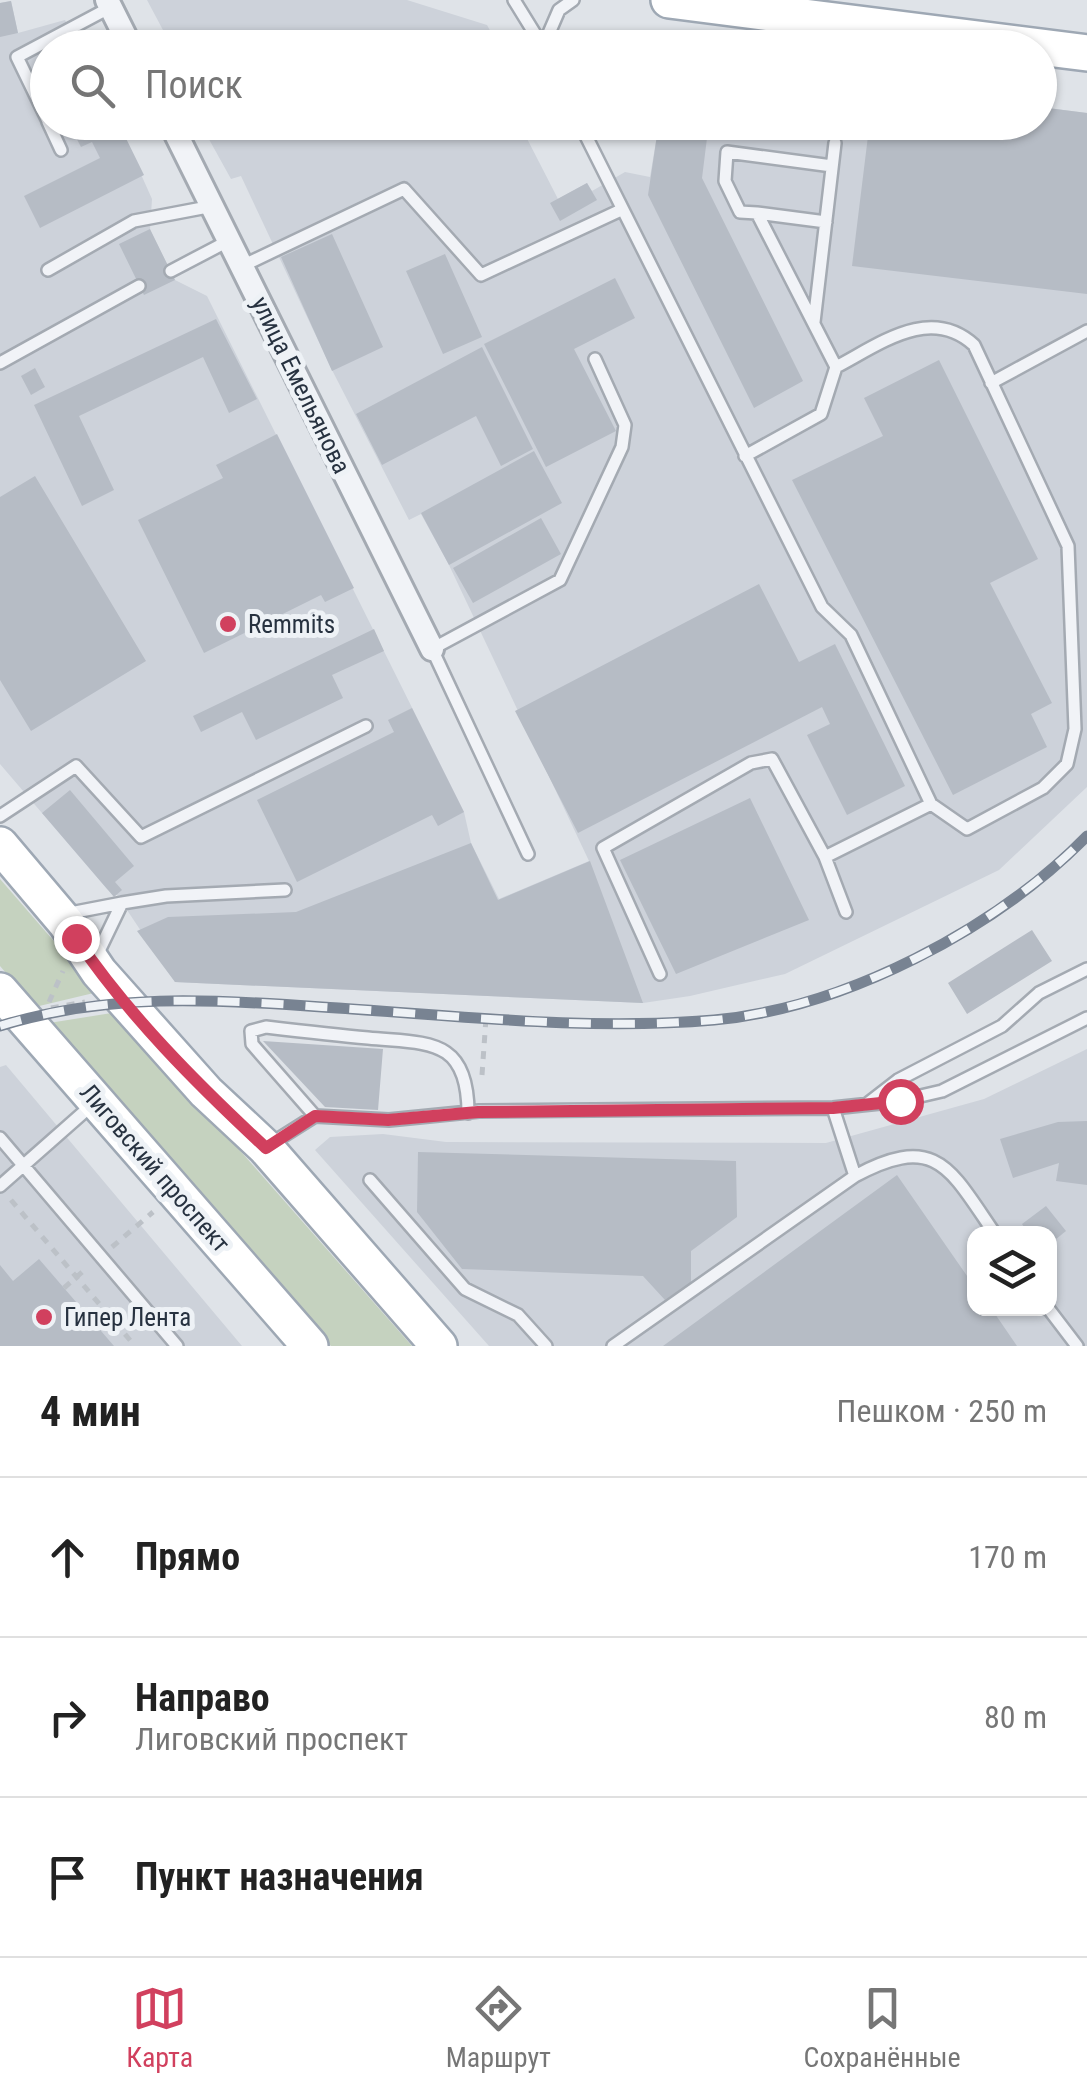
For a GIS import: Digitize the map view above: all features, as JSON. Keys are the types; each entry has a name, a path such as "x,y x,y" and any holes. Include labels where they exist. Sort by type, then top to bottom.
{"main road":[{"path":"675,8 872,30"},
{"path":"1057,51 1087,54"},
{"path":"0,846 120,996 206,1092 266,1148 439,1346"},
{"name":"Лиговский проспект","path":"10,1002 310,1346"}],"street":[{"path":"109,4 123,30"},
{"name":"улица Емельянова","path":"179,140 432,648"}],"lane":[{"path":"514,0 533,30"},
{"path":"551,30 559,10 573,0"},
{"path":"64,30 109,4"},
{"path":"30,50 17,57 30,84"},
{"path":"57,140 62,150"},
{"path":"588,140 822,608 851,635 931,804 967,829 1043,788 1066,764 1075,729 1068,546 974,345 958,331 936,325 912,328 836,367 821,414 746,456"},
{"path":"814,325 835,142"},
{"path":"826,222 740,212 724,181 727,152 832,166"},
{"path":"242,266 404,189 481,275 621,210"},
{"path":"48,270 134,221 213,206"},
{"path":"757,214 836,367"},
{"path":"171,270 230,240"},
{"path":"0,363 140,286"},
{"path":"991,383 1087,332"},
{"path":"528,854 432,648 560,580 625,425 595,358"},
{"path":"0,816 76,766 140,836 366,726"},
{"path":"660,974 603,848 751,763 772,759 825,857 846,912"},
{"path":"825,857 931,804"},
{"path":"59,915 166,896 286,890"},
{"path":"93,964 122,903"},
{"path":"867,1104 898,1080 1002,1026 1039,993 1087,969"},
{"path":"266,1148 315,1116 388,1120 473,1112 833,1108 867,1104 942,1090 1087,1018"},
{"path":"315,1116 252,1044 251,1031 266,1027 424,1040 447,1055 468,1082 473,1112"},
{"path":"0,1186 96,1101"},
{"path":"833,1108 855,1176"},
{"path":"0,1138 177,1346"},
{"path":"612,1346 855,1176 891,1157 912,1154 935,1162 955,1176 989,1226"},
{"path":"370,1180 466,1289 518,1315 546,1346"},
{"path":"1053,1316 1073,1345"}],"path":[{"path":"10,1002 120,996"},
{"path":"473,1112 486,1018"},
{"path":"0,1186 136,1346"}],"shaded area":[{"path":"147,0 407,0 487,25 490,30 163,30"},
{"path":"11,1 18,33 65,20 71,30 30,30 30,140 126,140 152,199 150,230 175,280 207,296 464,812 471,843 499,899 589,861 449,565 421,514 409,520 332,370 241,176 231,179 209,140 528,140 558,199 587,183 592,191 625,172 650,177 656,140 1057,140 1057,109 1087,113 1087,787 999,870 785,974 690,996 643,1003 175,982 117,895 107,889 0,764 0,3"},
{"path":"1087,1049 1087,1346 489,1346 315,1150 330,1137 383,1134 446,1142 826,1143 984,1099"},
{"path":"6,1065 242,1346 0,1346 0,1067"}],"green space":[{"path":"0,879 98,992 35,1007 0,966"},
{"path":"118,1012 412,1346 331,1346 49,1023"}],"building":[{"path":"11,1 18,33 0,37 0,3"},
{"path":"1057,109 1087,113 1087,294 852,266 868,140 1057,140"},
{"path":"77,140 127,140 144,175 40,228 24,196 100,158 92,142 81,147"},
{"path":"656,140 707,140 702,178 803,381 754,408 648,195"},
{"path":"587,183 597,200 560,221 550,203"},
{"path":"150,229 175,280 144,295 119,244"},
{"path":"332,234 383,347 332,371 281,257"},
{"path":"445,254 482,337 443,354 406,271"},
{"path":"615,278 635,318 574,349 616,431 546,467 484,344"},
{"path":"216,319 257,399 229,413 203,357 79,416 114,490 82,506 34,405"},
{"path":"482,347 533,449 501,466 476,416 382,465 356,414"},
{"path":"939,360 1038,559 990,583 1052,703 1031,714 1047,747 953,795 792,480 883,436 864,398"},
{"path":"35,368 45,387 31,395 21,376"},
{"path":"277,434 354,588 325,602 321,595 204,653 138,520 223,478 216,465"},
{"path":"534,451 562,503 449,565 421,513"},
{"path":"35,476 146,661 31,731 0,680 0,497"},
{"path":"541,518 561,554 473,603 453,568"},
{"path":"759,584 799,662 835,644 905,786 847,815 807,735 830,724 822,707 578,833 515,711"},
{"path":"374,629 384,651 332,675 343,698 256,740 242,712 201,732 193,716"},
{"path":"412,708 464,812 438,826 432,815 297,882 257,800 394,732 388,720"},
{"path":"70,790 134,866 115,882 122,890 114,897 42,813"},
{"path":"750,798 809,920 676,974 620,860"},
{"path":"471,843 498,900 590,861 643,1003 175,982 137,931 168,917 296,912"},
{"path":"1032,930 1052,961 967,1014 948,983"},
{"path":"263,1041 383,1049 378,1110 325,1107"},
{"path":"1087,1121 1087,1185 1056,1181 1059,1163 1013,1178 1000,1139 1058,1122"},
{"path":"418,1152 736,1161 737,1217 691,1251 691,1283 665,1300 643,1276 462,1269 417,1212"},
{"path":"897,1175 967,1276 967,1316 996,1316 1017,1346 663,1346"},
{"path":"1046,1206 1066,1231 1057,1238 1057,1226 1022,1224"},
{"name":"Гипер Лента","path":"39,1259 114,1346 0,1346 0,1265 13,1281"}],"railway":[{"path":"0,1026 80,1008 160,1001 240,1002 616,1024 714,1020 764,1012 866,981 964,932 1009,902 1087,836"}],"place":[{"name":"Remmits","path":"228,624"},
{"name":"Гипер Лента","path":"44,1317"}],"route":[{"path":"76,938 99,972 206,1092 266,1148 315,1116 388,1120 478,1112 833,1108 900,1101"}]}
